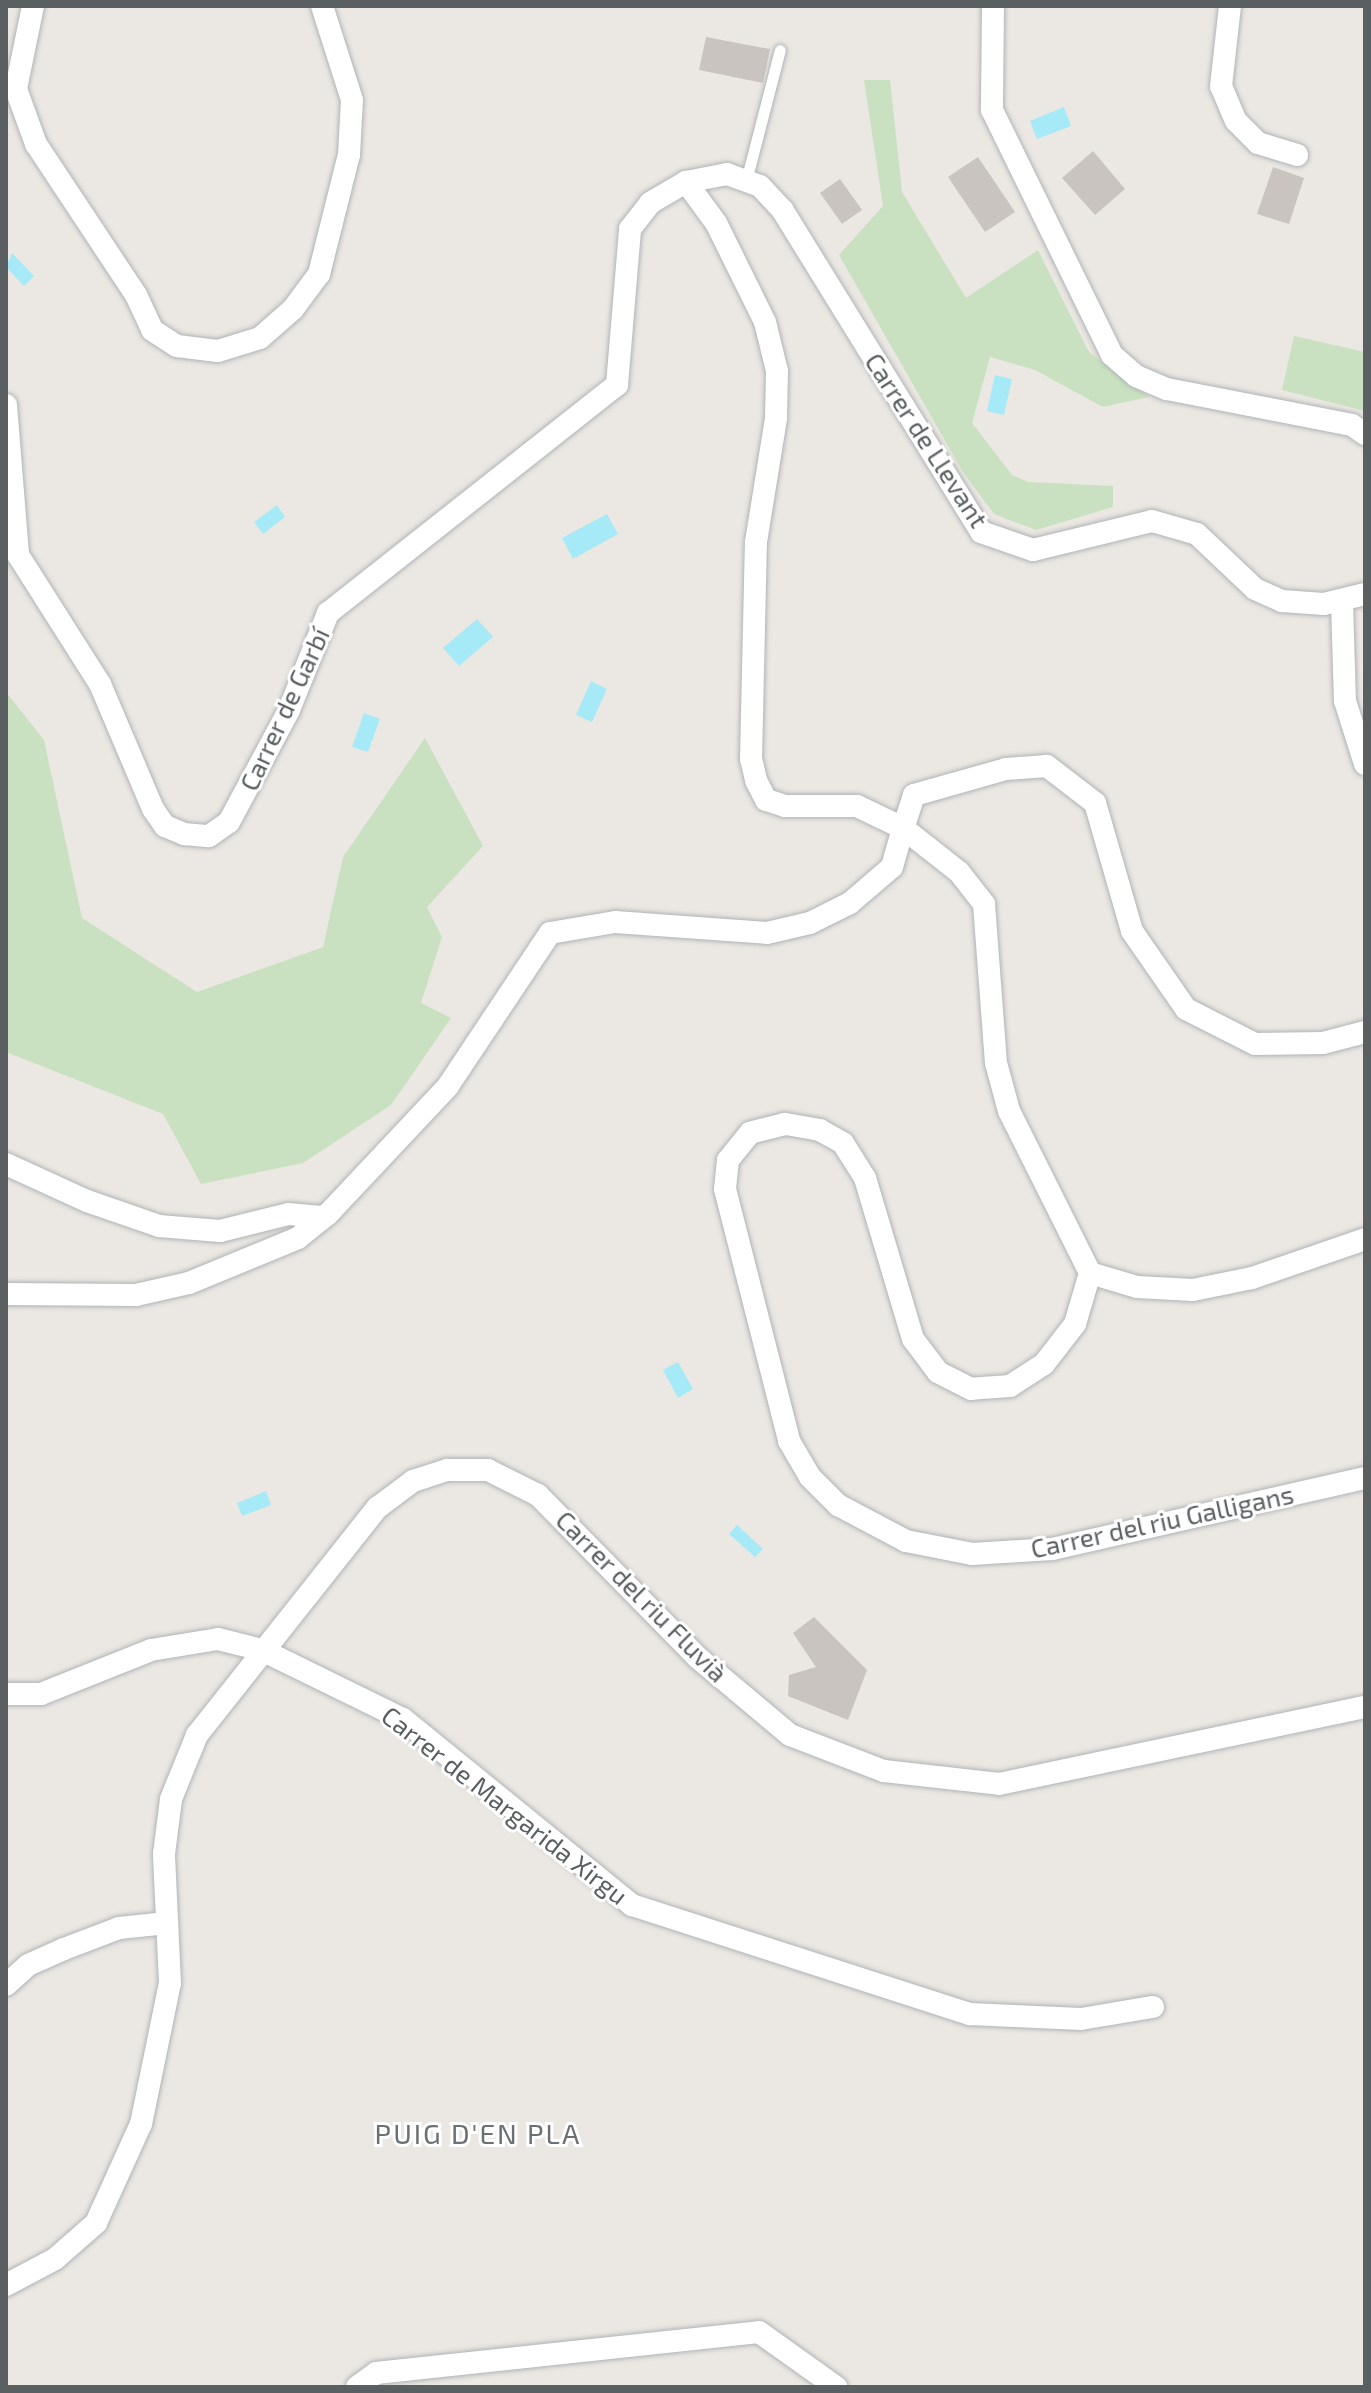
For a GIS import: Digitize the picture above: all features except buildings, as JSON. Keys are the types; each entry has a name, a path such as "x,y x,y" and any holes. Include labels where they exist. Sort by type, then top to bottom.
{"street":[{"path":"33,6 16,89 36,144 136,295 152,330 177,346 218,351 260,338 293,309 319,274 349,155 352,100 322,6"},
{"path":"993,6 992,110 1112,355 1136,376 1167,389 1352,425 1365,434"},
{"path":"1230,6 1221,86 1236,121 1258,143 1297,155"},
{"path":"746,181 727,174 686,182 716,223 765,322 777,371 776,418 756,542 751,759 756,780 766,800 857,806 903,828 959,872 984,904 996,1063 1009,1111 1090,1273 1137,1287 1193,1290 1252,1278 1365,1239"},
{"name":"Carrer de Llevant","path":"746,181 760,186 783,211 981,532 1033,550 1152,521 1197,534 1255,589 1282,601 1342,602 1365,594"},
{"name":"Carrer de Garbí","path":"6,405 18,555 100,684 153,809 165,826 209,836 229,822 250,785 289,710 328,613 617,385 630,229 650,203 686,182"},
{"path":"1342,602 1345,701 1365,764"},
{"path":"6,1294 136,1295 189,1283 298,1238 324,1217 448,1086 550,933 615,922 767,933 810,923 850,903 892,867 914,795 1006,769 1047,766 1095,803 1132,931 1186,1009 1255,1044 1323,1043 1365,1032"},
{"name":"Carrer del riu Galligans","path":"1090,1273 1075,1324 1044,1364 1010,1386 971,1389 938,1372 913,1339 865,1178 843,1143 820,1130 785,1124 750,1133 728,1160 725,1189 789,1441 810,1477 838,1505 906,1541 972,1554 1052,1549 1365,1478"},
{"path":"6,1164 87,1201 159,1226 220,1231 288,1214 324,1217"},
{"name":"Carrer del riu Fluvià","path":"6,2285 55,2259 96,2223 141,2124 170,1983 164,1854 171,1799 197,1735 377,1508 413,1481 447,1470 488,1470 538,1495 697,1657 790,1735 884,1771 999,1784 1365,1707"},
{"name":"Carrer de Margarida Xirgu","path":"6,1694 41,1694 151,1650 218,1639 262,1650 403,1719 632,1905 970,2014 1081,2019 1153,2007"},
{"path":"6,1985 28,1965 64,1949 119,1928 167,1923"},
{"path":"357,2387 376,2373 759,2332 836,2387"}],"lane":[{"path":"746,181 780,50"}],"green space":[{"path":"864,80 890,80 902,192 966,298 1038,250 1089,352 1149,397 1103,407 1035,370 990,357 972,423 1012,475 1028,482 1113,486 1113,507 1036,530 994,514 963,472 839,255 883,206"},
{"path":"1294,336 1365,352 1365,411 1282,390"},
{"path":"6,692 44,740 82,918 197,992 323,947 343,857 425,738 483,846 427,907 442,937 421,1003 451,1018 391,1105 303,1163 201,1184 163,1114 6,1052"}],"water":[{"path":"1064,107 1071,126 1037,139 1030,121"},
{"path":"12,253 34,276 24,286 6,267"},
{"path":"995,375 1012,379 1004,415 987,411"},
{"path":"277,505 285,517 263,534 254,522"},
{"path":"607,514 618,534 573,559 562,538"},
{"path":"477,619 493,637 459,666 443,648"},
{"path":"591,681 607,689 592,722 576,715"},
{"path":"364,713 380,719 368,752 352,747"},
{"path":"678,1362 693,1389 678,1398 663,1370"},
{"path":"266,1491 271,1505 242,1516 237,1503"},
{"path":"737,1525 763,1549 755,1557 729,1534"}],"district":[{"name":"PUIG D'EN PLA","path":"478,2133"}]}
